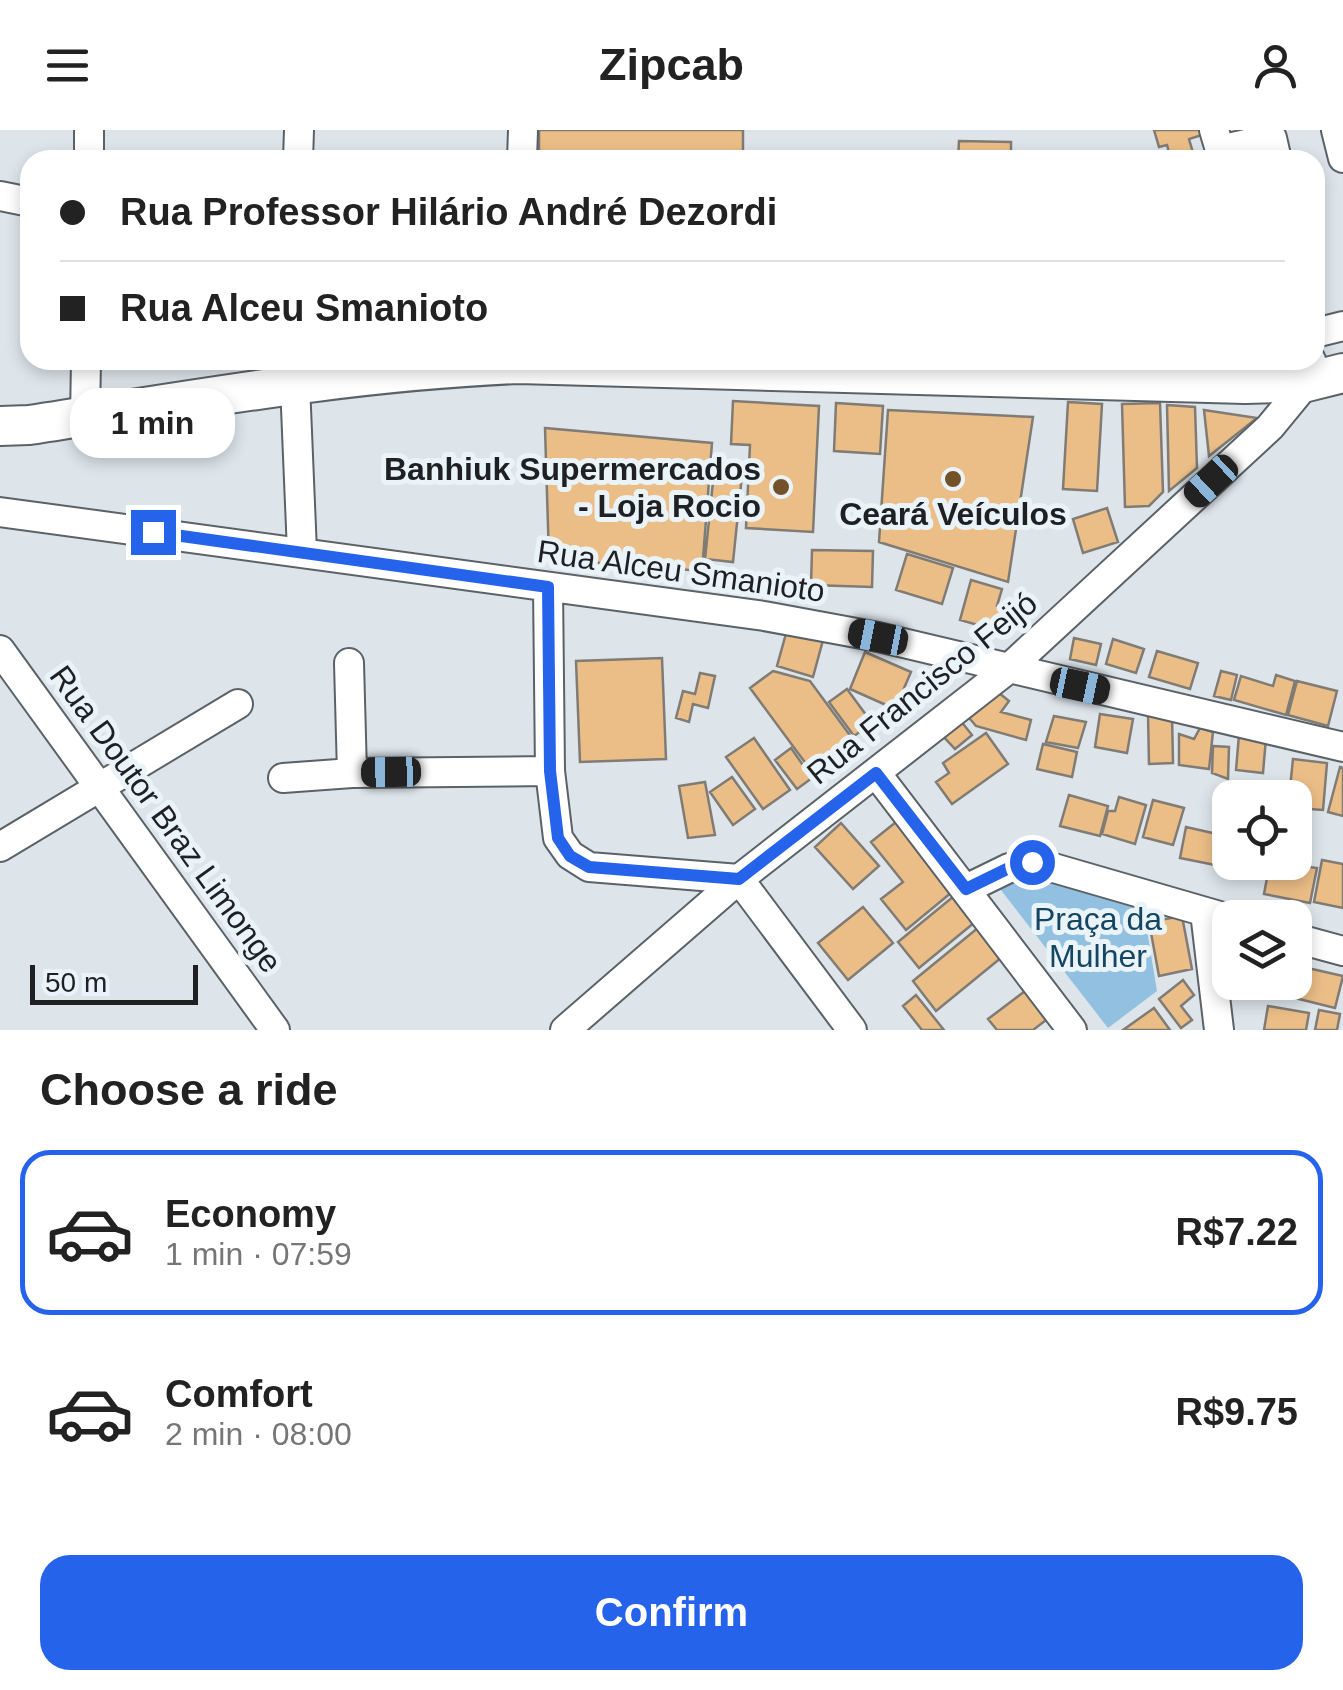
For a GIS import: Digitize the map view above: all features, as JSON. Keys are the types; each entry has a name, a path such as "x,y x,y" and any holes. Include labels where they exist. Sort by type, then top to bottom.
{"main road":[{"path":"0,426 29,426 86,417 294,372 354,370"},
{"path":"1115,370 1320,372"}],"street":[{"path":"1336,130 1343,158"},
{"path":"1219,147 1272,138 1275,150"},
{"path":"86,370 86,417"},
{"path":"294,372 302,552"},
{"name":"Rua Francisco Feijó","path":"565,1030 739,879 1007,670 1270,427 1320,372"},
{"name":"Rua Alceu Smanioto","path":"0,512 764,616 878,637 1343,747"},
{"path":"548,587 550,771 558,838 570,856 589,867 739,879 852,1030"},
{"name":"Rua Doutor Braz Limonge","path":"0,650 274,1030"},
{"path":"349,663 352,773"},
{"path":"0,847 238,704"},
{"path":"283,778 352,773 550,771"},
{"path":"876,773 1072,1030"},
{"path":"966,889 1009,868 1032,862 1212,915"},
{"path":"1312,943 1343,951"},
{"path":"1218,1000 1219,1030"}],"green space":[{"name":"Praça da Mulher","path":"1039,870 1142,900 1157,991 1108,1028 997,885"}],"building":[{"path":"539,130 743,130 743,150 539,150"},
{"path":"1154,130 1200,130 1202,135 1189,139 1192,150 1159,147"},
{"path":"959,141 1011,142 1011,150 959,150"},
{"name":"Banhiuk Supermercados - Loja Rocio","path":"733,401 819,406 813,532 746,528 750,445 731,444"},
{"path":"1068,402 1102,404 1097,491 1063,489"},
{"path":"836,403 883,406 880,454 834,451"},
{"path":"1160,403 1163,492 1149,506 1125,507 1122,404"},
{"path":"1167,405 1195,407 1197,468 1169,491"},
{"name":"Ceará Veículos","path":"888,410 1033,417 1008,582 879,542"},
{"path":"1204,410 1257,418 1209,456"},
{"path":"545,428 712,443 702,571 549,559"},
{"path":"714,472 742,475 733,562 705,559"},
{"path":"1107,508 1118,542 1083,553 1073,519"},
{"path":"812,550 873,551 872,587 811,585"},
{"path":"907,554 953,568 942,604 896,590"},
{"path":"971,580 1002,589 997,606 1020,613 999,631 960,620"},
{"path":"787,630 823,640 813,677 777,666"},
{"path":"1074,638 1101,644 1096,665 1070,659"},
{"path":"1113,639 1144,649 1136,673 1106,664"},
{"path":"1157,651 1198,663 1190,689 1149,677"},
{"path":"865,652 911,672 895,709 850,689"},
{"path":"662,658 666,759 580,762 576,661"},
{"path":"773,671 810,681 860,749 818,780 750,688"},
{"path":"1221,671 1237,675 1231,700 1214,696"},
{"path":"700,673 715,676 708,708 693,704 689,722 676,718 683,691 695,694"},
{"path":"1276,675 1295,681 1286,715 1234,700 1241,676 1273,686"},
{"path":"1297,681 1337,691 1328,726 1288,715"},
{"path":"847,689 872,723 854,736 829,702"},
{"path":"994,689 1009,701 1001,712 1031,720 1026,740 976,726 965,713"},
{"path":"1100,714 1133,719 1127,753 1095,747"},
{"path":"1148,715 1172,715 1173,763 1149,764"},
{"path":"1054,716 1086,722 1078,748 1046,742"},
{"path":"960,720 972,735 955,749 942,735"},
{"path":"1200,728 1213,732 1209,769 1179,765 1179,734 1194,739"},
{"path":"986,733 1008,764 952,804 936,782 949,773 943,763"},
{"path":"1239,735 1266,738 1263,773 1236,770"},
{"path":"754,738 790,790 763,809 726,757"},
{"path":"1043,744 1077,752 1072,777 1037,769"},
{"path":"1213,746 1229,747 1228,779 1212,773"},
{"path":"791,748 812,778 797,789 775,760"},
{"path":"1293,759 1327,763 1323,810 1312,809 1312,780 1291,780"},
{"path":"1340,767 1343,768 1343,816 1328,812"},
{"path":"732,777 755,809 733,825 710,792"},
{"path":"705,782 715,835 688,838 679,786"},
{"path":"1069,795 1108,806 1100,836 1060,826"},
{"path":"1119,797 1146,805 1135,844 1102,834 1108,811 1115,811"},
{"path":"1153,800 1184,808 1173,845 1143,837"},
{"path":"896,822 952,892 906,930 881,899 903,882 871,842"},
{"path":"841,823 879,866 853,889 815,847"},
{"path":"1186,827 1212,833 1212,864 1180,858"},
{"path":"1322,860 1343,864 1343,908 1314,902"},
{"path":"1312,867 1317,868 1311,900 1264,894 1267,880 1312,880"},
{"path":"954,896 975,922 919,968 898,942"},
{"path":"863,907 893,943 848,980 818,943"},
{"path":"1182,916 1192,969 1159,976 1149,922"},
{"path":"979,927 1002,957 936,1011 913,981"},
{"path":"1312,969 1343,976 1335,1008 1303,1000 1312,1000"},
{"path":"1183,980 1194,995 1181,1006 1192,1020 1181,1028 1159,999"},
{"path":"1029,988 1050,1017 1033,1030 997,1030 988,1019"},
{"path":"916,995 944,1030 922,1030 903,1006"},
{"path":"1268,1006 1309,1013 1306,1030 1264,1030"},
{"path":"1154,1008 1170,1030 1123,1030"},
{"path":"1319,1010 1340,1014 1337,1030 1315,1030"}],"place":[{"name":"Ceará Veículos","path":"953,479"},
{"name":"Banhiuk Supermercados - Loja Rocio","path":"781,487"}],"route":[{"path":"153,532 548,587 550,771 558,838 570,856 589,867 739,879 876,773 966,889 1009,868 1032,862"}]}
